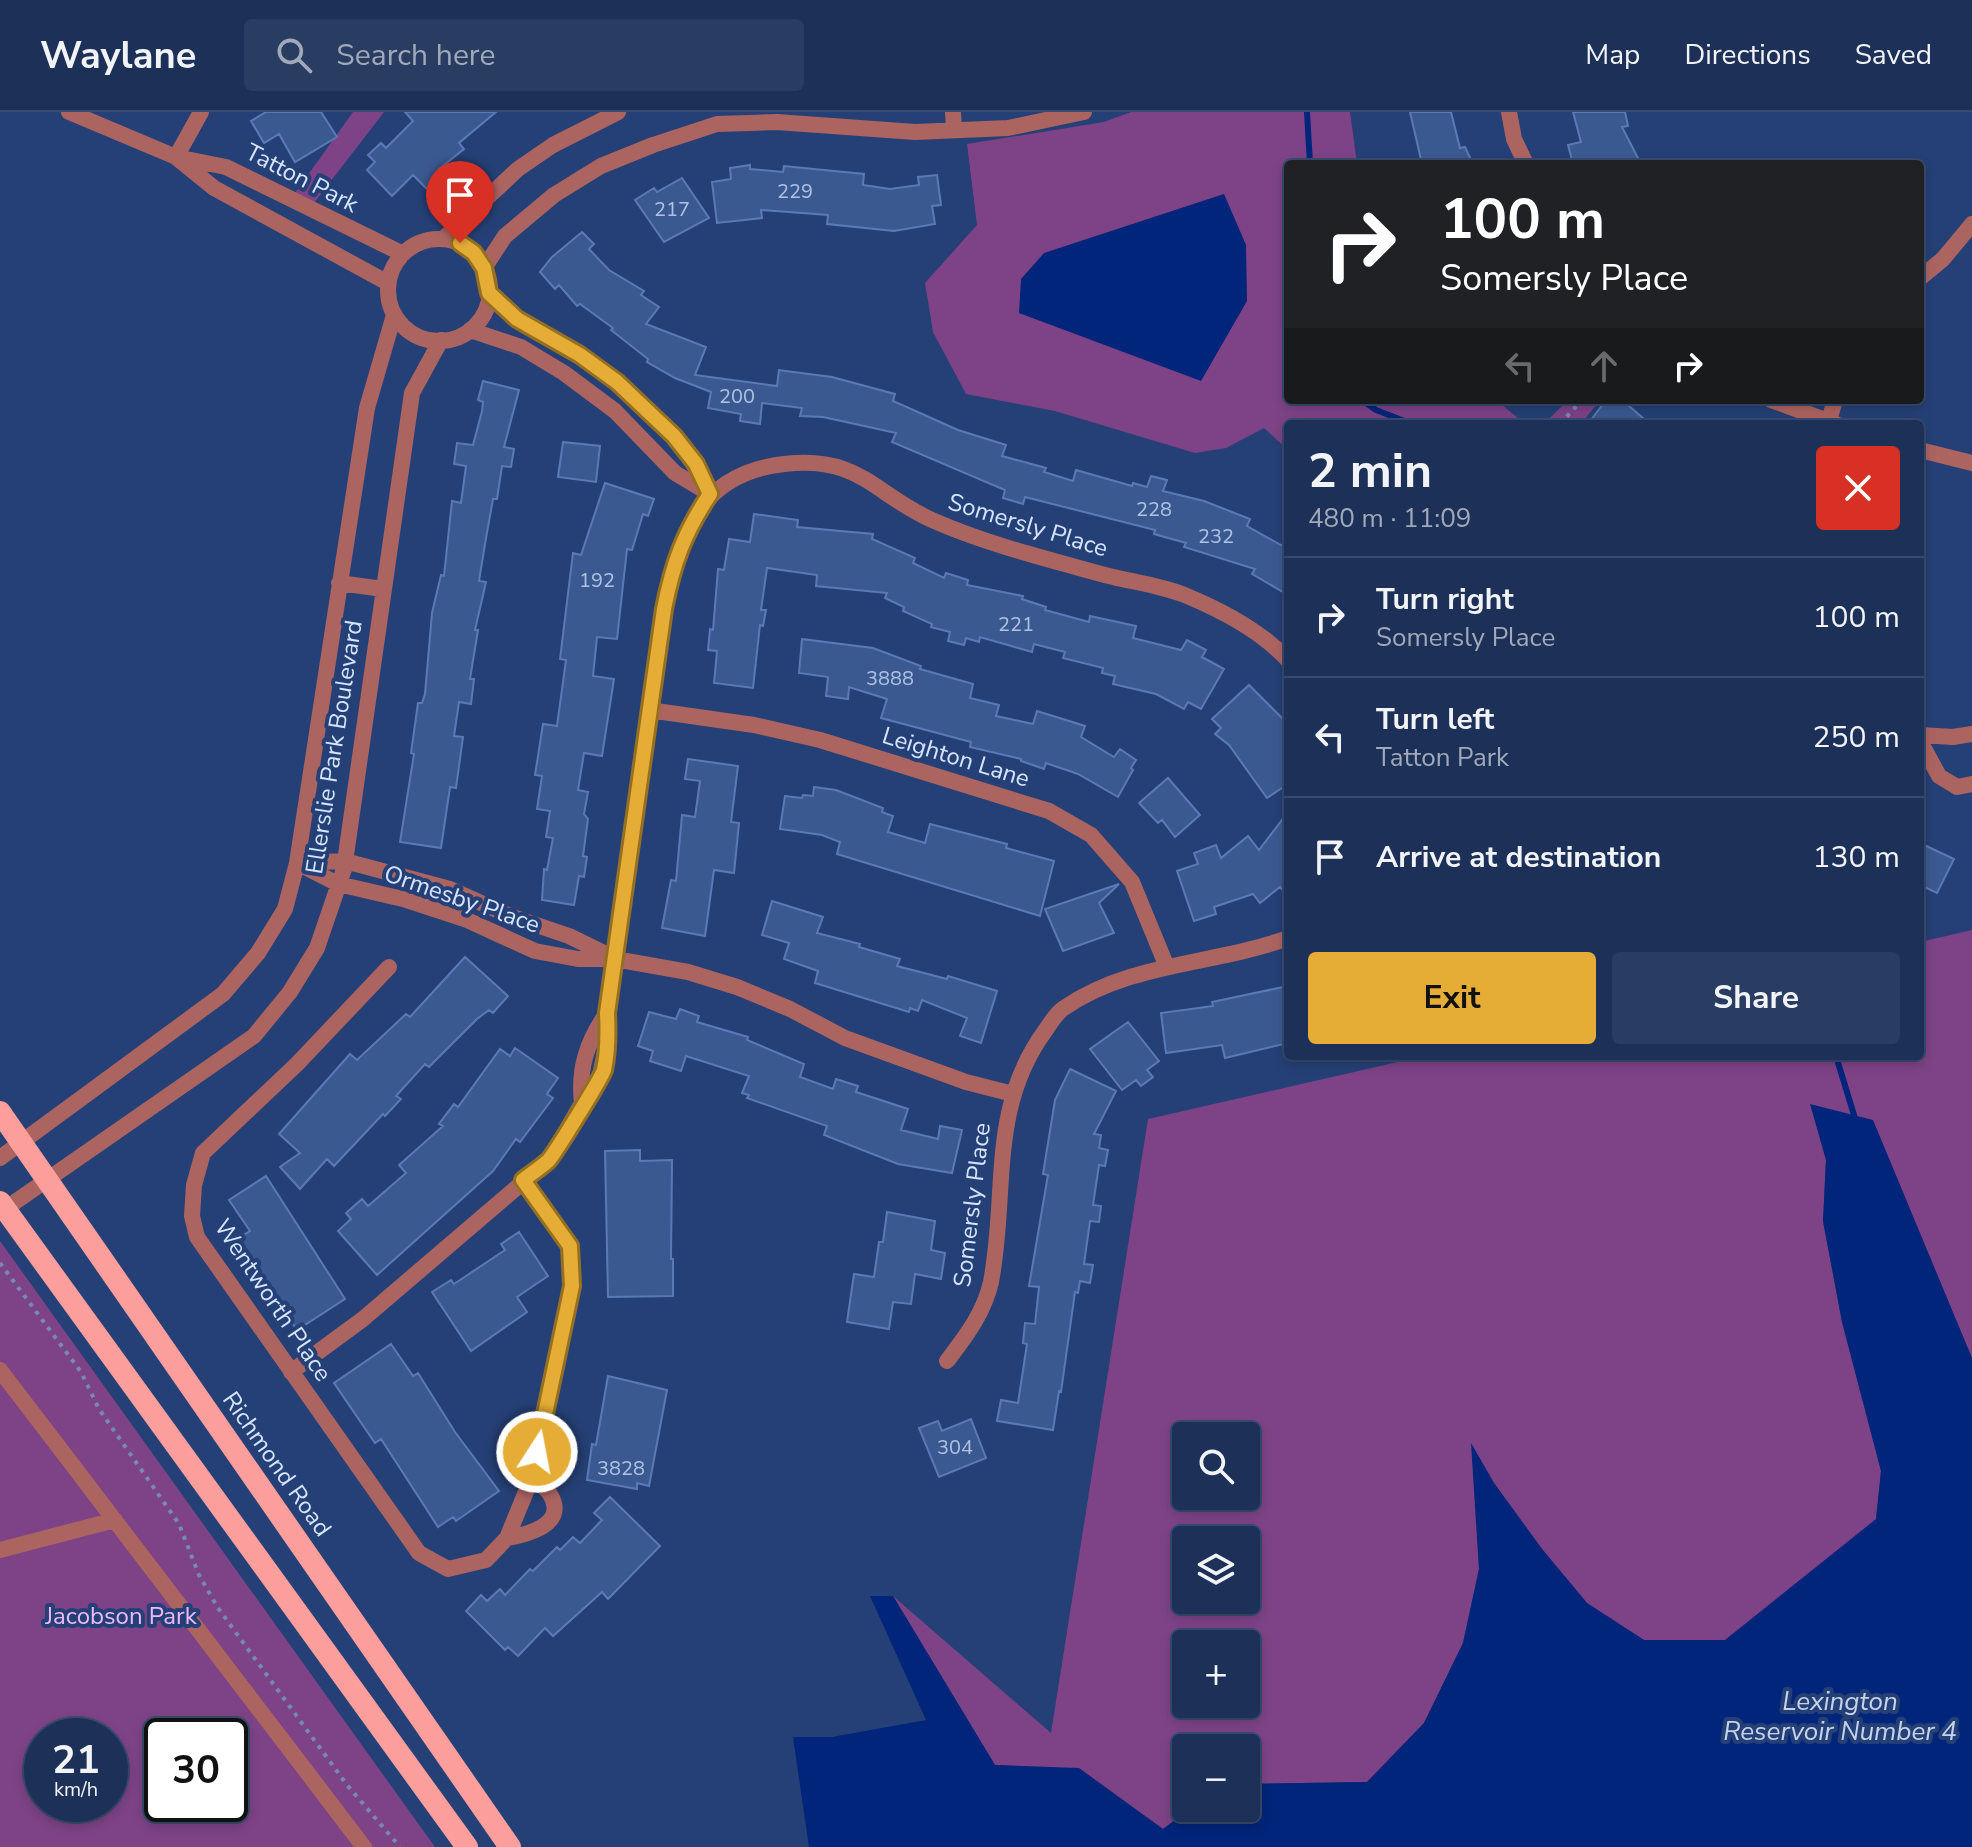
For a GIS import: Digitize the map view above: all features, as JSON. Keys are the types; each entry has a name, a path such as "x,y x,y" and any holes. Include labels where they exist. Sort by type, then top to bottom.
{"highway":[{"name":"Richmond Road","path":"0,1112 510,1847"},
{"path":"3,1205 467,1847"}],"street":[{"name":"Tatton Park","path":"69,112 176,157 226,167 403,254"},
{"path":"176,157 201,112"},
{"path":"443,239 518,169 553,145 618,112"},
{"path":"953,112 954,130"},
{"path":"484,268 505,236 565,188 601,166 708,119 915,132 1008,128 1084,112"},
{"path":"1509,112 1514,139 1524,160"},
{"name":"Tatton Park","path":"176,157 214,188 278,220 388,283"},
{"path":"278,220 289,198"},
{"path":"1924,275 1943,259 1972,224"},
{"path":"443,239 460,243 474,253 484,268 489,293 480,320 470,330 441,340 414,334 394,315 388,283 393,267 414,245 443,239"},
{"path":"489,293 517,319 580,355 617,382 674,436 696,464 710,494"},
{"name":"Ellerslie Park Boulevard","path":"0,1158 223,994 258,953 285,909 297,863 367,408 394,315"},
{"path":"470,330 521,347 574,380 615,411 675,473 710,494"},
{"name":"Ellerslie Park Boulevard","path":"3,1205 48,1179 254,1036 290,992 317,948 345,861 412,393 441,340"},
{"path":"1781,404 1823,420"},
{"path":"1924,451 1972,463"},
{"name":"Somersly Place","path":"291,1372 363,1319 550,1159 582,1103 580,1081 585,1057 593,1034 607,1013 649,710 673,565 688,528 710,494 744,475 782,464 814,463 854,471 930,520 1044,557 1185,594 1235,619 1273,644 1284,656"},
{"path":"339,583 383,589"},
{"name":"Leighton Lane","path":"649,710 754,725 820,740 1049,811 1091,835 1132,882 1167,967"},
{"path":"1924,736 1934,738 1972,734"},
{"path":"1924,748 1939,776 1957,787 1972,784"},
{"name":"Ormesby Place","path":"297,863 345,861 450,889 510,916 569,936 615,959"},
{"name":"Ormesby Place","path":"297,863 338,884 467,920 535,951 578,959 615,959 688,972 737,987 790,1009 845,1038 966,1082 1013,1094"},
{"name":"Somersly Place","path":"947,1361 979,1317 990,1283 1002,1184 1006,1115 1018,1074 1061,1010 1130,975 1260,948 1284,939"},
{"name":"Wentworth Place","path":"389,967 297,1064 203,1153 194,1185 192,1216 197,1237 419,1553 448,1569 486,1560 507,1538 532,1477 572,1286 570,1246 523,1180"},
{"path":"0,1370 364,1847"},
{"name":"Wentworth Place","path":"507,1538 532,1534 544,1528 554,1509 551,1496 532,1477"},
{"path":"0,1550 115,1520"}],"path":[{"path":"1564,420 1578,404"},
{"path":"0,1263 81,1372 99,1409 179,1524 199,1575 218,1608 347,1785 400,1847"}],"green space":[{"path":"353,112 384,112 314,203 295,193"},
{"path":"1131,112 1350,112 1356,160 1284,160 1284,404 1501,404 1520,420 1284,420 1284,446 1264,428 1226,448 1195,453 1055,411 966,394 933,332 925,283 977,225 967,144 1104,122"},
{"path":"1564,404 1597,404 1584,420 1548,420"},
{"path":"1972,930 1972,1358 1907,1206 1811,1105 1826,1160 1823,1221 1842,1322 1881,1471 1876,1520 1725,1640 1644,1640 1587,1603 1542,1549 1494,1483 1472,1445 1479,1569 1463,1643 1424,1723 1367,1782 1260,1784 1260,1734 1172,1734 1172,1822 1163,1829 1079,1769 995,1765 893,1596 1051,1733 1148,1119 1406,1060 1924,1060 1924,941"},
{"name":"Jacobson Park","path":"0,1241 435,1847 0,1847"}],"water":[{"path":"1224,194 1246,245 1247,301 1201,381 1019,313 1021,279 1044,253"},
{"name":"Lexington Reservoir Number 4","path":"1810,1104 1873,1120 1972,1358 1972,1847 809,1847 793,1737 832,1737 926,1720 870,1596 893,1596 995,1765 1079,1768 1163,1829 1172,1822 1260,1822 1260,1784 1367,1782 1424,1723 1463,1643 1479,1569 1471,1443 1494,1483 1542,1549 1587,1603 1644,1640 1725,1640 1876,1519 1881,1471 1842,1322 1823,1221 1826,1160"}],"building":[{"path":"266,112 321,112 337,137 295,162 279,134 264,143 251,121"},
{"path":"405,112 496,112 459,143 464,149 439,169 443,174 427,189 413,175 392,196 367,170 375,162 368,155 381,143 386,148 413,121"},
{"path":"1410,112 1451,112 1460,148 1465,147 1471,160 1421,160"},
{"path":"1573,112 1625,112 1628,126 1622,127 1639,160 1572,160 1568,145 1581,142"},
{"path":"750,165 750,169 783,172 784,166 864,174 863,185 890,189 919,185 918,177 937,175 941,205 932,206 935,224 894,231 827,224 828,215 761,210 762,218 717,223 712,182 731,179 730,168"},
{"path":"682,178 709,218 664,242 635,200 654,188 657,192"},
{"path":"582,232 594,244 589,249 609,270 644,291 641,295 659,307 646,324 706,347 695,375 777,386 779,370 832,377 895,394 893,401 958,430 1006,445 1002,456 1046,468 1044,472 1073,481 1076,470 1132,486 1133,483 1147,487 1151,476 1167,480 1163,491 1204,501 1250,519 1247,526 1284,547 1284,593 1252,574 1255,569 1184,547 1186,543 1154,534 1155,530 1025,497 1023,504 1003,498 1005,490 892,442 896,433 823,417 800,416 802,408 762,403 760,424 740,421 741,414 708,408 711,392 675,378 647,362 648,359 611,330 613,328 580,304 577,306 559,285 555,289 540,272 552,257"},
{"path":"483,381 519,390 504,447 514,449 511,467 502,466 497,499 493,499 479,581 486,582 475,630 478,630 470,679 474,679 471,704 459,702 454,736 463,737 456,788 450,787 441,848 400,842 414,754 411,753 418,703 422,703 425,694 432,613 441,575 444,576 452,501 461,503 466,466 454,464 457,443 473,445 482,411 483,402 478,400"},
{"path":"1603,404 1627,404 1645,420 1591,420"},
{"path":"563,442 600,446 596,482 558,477"},
{"path":"605,483 654,499 648,516 643,514 632,550 627,549 617,639 597,637 593,676 614,679 602,756 584,753 578,790 588,792 583,856 587,857 584,877 579,876 574,905 542,900 544,869 547,870 553,838 546,837 550,811 537,809 542,776 535,775 543,724 557,726 566,660 560,659 573,553 581,555"},
{"path":"754,514 798,520 797,527 873,534 872,539 915,558 913,563 944,578 946,573 968,580 967,585 1023,596 1022,599 1046,607 1045,610 1089,622 1090,616 1136,626 1133,638 1181,650 1187,640 1206,650 1202,657 1224,669 1201,709 1188,702 1184,709 1156,694 1113,684 1115,676 1102,673 1103,668 1063,658 1065,652 1034,644 1032,652 980,637 979,642 966,638 964,645 948,641 950,632 931,627 932,624 903,611 904,607 885,598 887,593 816,586 817,575 767,568 761,610 766,610 763,626 760,625 753,688 714,683 717,651 708,650 710,629 713,630 718,569 724,570 729,539 750,542"},
{"path":"802,639 873,648 921,666 920,669 973,684 970,698 999,705 996,716 1033,724 1037,711 1085,726 1081,737 1114,757 1120,749 1136,760 1131,768 1133,770 1118,797 1078,774 1046,763 1044,769 1021,759 970,747 971,742 881,718 887,699 849,687 848,699 826,696 828,677 799,673"},
{"path":"1249,685 1284,720 1284,787 1267,798 1229,745 1215,734 1221,728 1212,719"},
{"path":"688,759 738,766 731,822 739,823 734,873 714,870 705,936 662,928 671,880 676,881 682,815 695,817 700,781 685,779"},
{"path":"1168,778 1200,815 1175,837 1162,820 1158,823 1139,803"},
{"path":"814,787 836,790 883,808 882,812 893,816 888,832 925,843 930,824 1007,844 1006,848 1054,861 1040,916 837,854 840,842 822,835 780,829 785,796 813,796"},
{"path":"1284,817 1284,892 1280,887 1260,903 1253,894 1214,907 1216,914 1194,921 1177,871 1198,864 1194,853 1216,845 1221,858 1248,836 1259,850"},
{"path":"1924,845 1954,859 1937,893 1924,887"},
{"path":"1119,884 1099,903 1114,933 1063,951 1045,909"},
{"path":"772,901 823,917 817,933 900,959 897,966 947,979 948,976 997,991 981,1043 960,1036 967,1018 922,1000 918,1011 910,1008 909,1012 815,983 818,971 784,959 789,943 762,935"},
{"path":"465,957 508,996 493,1013 489,1010 477,1019 429,1067 425,1064 396,1096 401,1099 385,1116 383,1114 334,1166 327,1159 300,1189 280,1167 300,1153 279,1134 350,1054 357,1060 406,1014 410,1017"},
{"path":"1284,987 1284,1044 1225,1058 1222,1045 1166,1053 1161,1013 1213,1006 1212,1002"},
{"path":"680,1009 699,1016 697,1022 748,1037 747,1040 804,1064 800,1077 833,1089 836,1079 858,1086 856,1092 908,1109 901,1130 938,1139 940,1126 962,1130 952,1173 898,1164 824,1135 827,1126 747,1098 749,1095 742,1093 749,1076 686,1056 681,1071 650,1061 653,1051 638,1046 649,1012 676,1019"},
{"path":"1128,1022 1159,1061 1147,1070 1153,1077 1141,1086 1136,1080 1122,1090 1090,1049"},
{"path":"515,1048 558,1078 547,1094 553,1098 520,1142 516,1139 493,1171 377,1275 338,1231 351,1219 346,1213 362,1199 368,1206 406,1173 399,1165 443,1126 439,1124 454,1104 458,1107 500,1049 510,1056"},
{"path":"1070,1069 1116,1091 1094,1134 1101,1135 1099,1148 1108,1150 1105,1166 1099,1165 1093,1205 1101,1206 1099,1222 1090,1221 1084,1264 1093,1265 1090,1283 1080,1281 1078,1293 1075,1292 1053,1430 997,1421 1001,1400 1018,1403 1027,1344 1023,1343 1025,1323 1035,1324 1039,1287 1029,1286 1048,1175 1043,1174 1055,1100"},
{"path":"640,1150 640,1161 672,1160 673,1296 608,1297 605,1151"},
{"path":"266,1176 345,1299 297,1330 237,1239 250,1231 229,1200"},
{"path":"887,1212 935,1221 931,1250 945,1253 941,1279 915,1274 911,1304 893,1302 889,1329 847,1322 854,1274 874,1277"},
{"path":"519,1232 548,1276 517,1297 527,1312 471,1351 432,1292 451,1280 454,1284 505,1250 501,1244"},
{"path":"391,1344 413,1376 418,1373 455,1432 499,1491 456,1521 453,1517 438,1527 381,1439 375,1443 334,1383"},
{"path":"608,1376 667,1390 649,1486 637,1483 637,1489 587,1480"},
{"path":"971,1419 986,1458 939,1477 919,1428 938,1421 942,1431"},
{"path":"610,1497 660,1546 608,1599 602,1592 553,1636 545,1628 518,1656 508,1647 505,1650 466,1611 481,1595 487,1601 500,1589 505,1595 530,1569 533,1571 557,1547 560,1550 573,1537 580,1543 602,1520 594,1513"}],"waterway":[{"path":"1307,112 1310,160"},
{"path":"1368,404 1402,420"},
{"path":"1837,1060 1854,1115"}],"route":[{"path":"460,243 474,253 484,268 489,280 489,293 517,319 580,355 617,382 674,436 696,464 710,494 688,528 673,565 664,609 607,1013 604,1070 598,1085 582,1103 550,1159 523,1180 570,1246 572,1286 537,1452"}]}
